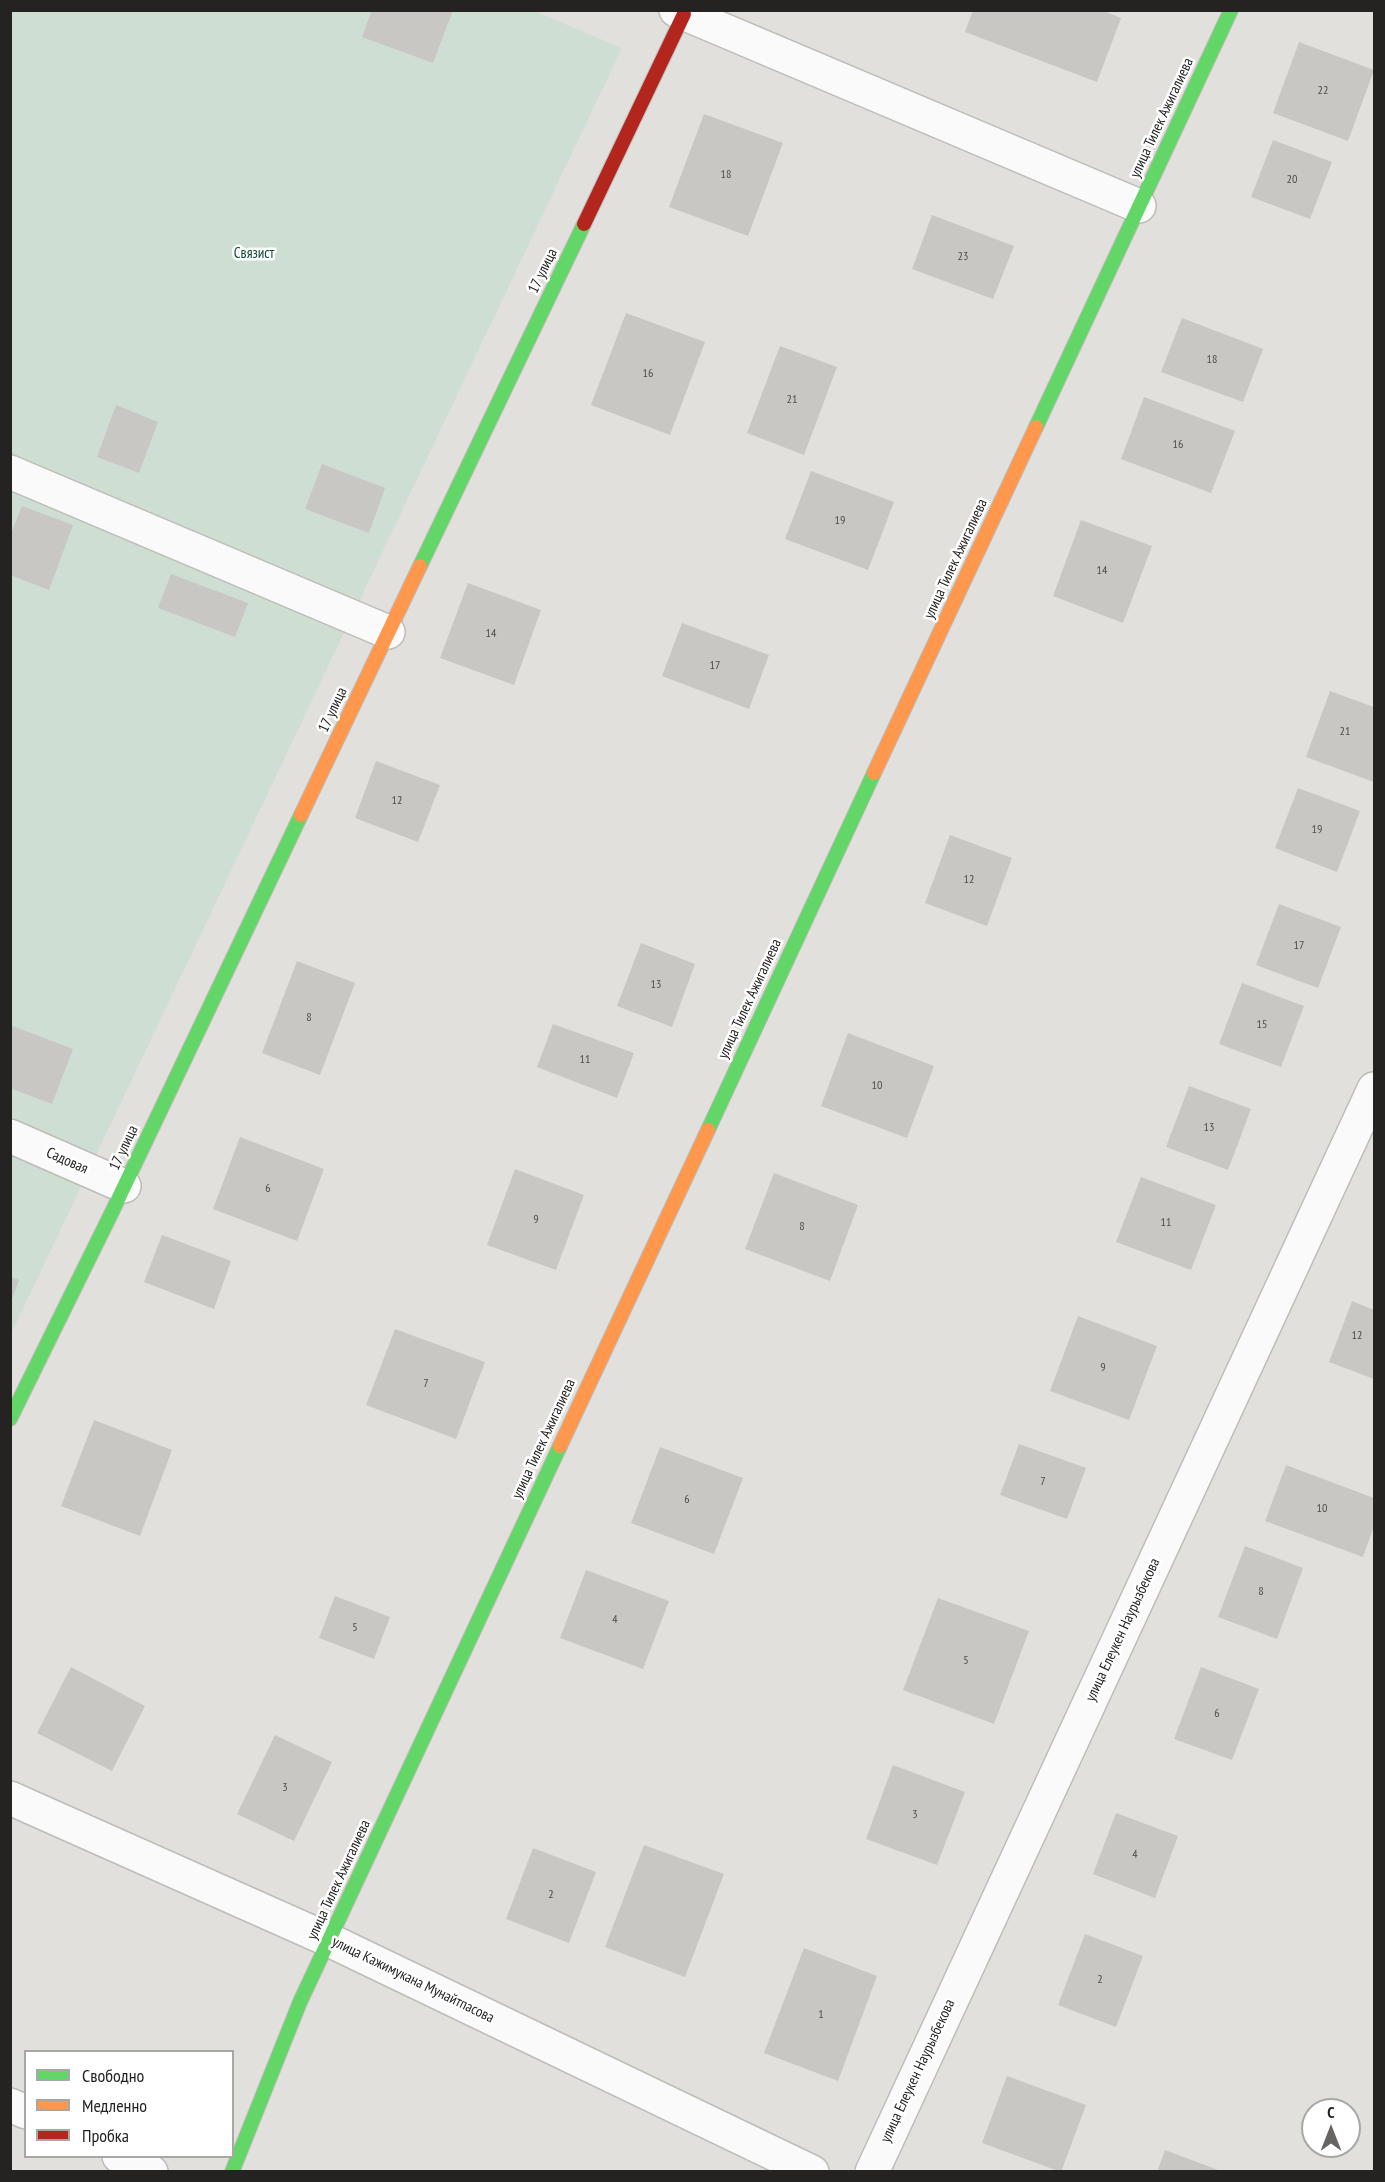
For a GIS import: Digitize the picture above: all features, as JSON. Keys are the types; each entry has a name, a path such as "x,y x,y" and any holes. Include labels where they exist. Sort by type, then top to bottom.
{"street":[{"name":"улица Тилек Ажигалиева","path":"232,2172 300,2002 1231,10"},
{"path":"680,12 1139,206"},
{"name":"17 улица","path":"10,1419 124,1186 388,632 680,12"},
{"path":"10,472 388,632"},
{"name":"улица Елеукен Наурызбекова","path":"872,2172 1374,1089"},
{"name":"Садовая","path":"10,1136 124,1186"},
{"name":"улица Кажимукана Мунайтпасова","path":"10,1798 329,1940 812,2172"},
{"path":"10,2105 24,2111"},
{"path":"121,2158 151,2172"}],"green space":[{"name":"Связист","path":"11,11 534,11 622,48 11,1334"}],"building":[{"path":"372,10 453,10 433,63 362,37"},
{"path":"973,10 1101,10 1121,18 1097,82 965,32"},
{"path":"1299,42 1374,70 1348,141 1273,113"},
{"path":"704,114 783,143 748,236 669,207"},
{"path":"1273,140 1332,162 1310,219 1251,197"},
{"path":"932,215 1014,246 993,299 912,269"},
{"path":"626,313 705,342 670,435 591,405"},
{"path":"1182,318 1263,349 1243,402 1161,372"},
{"path":"780,346 837,367 804,455 747,433"},
{"path":"1144,397 1235,431 1211,493 1121,459"},
{"path":"116,405 158,422 139,473 97,457"},
{"path":"322,464 385,488 369,533 305,509"},
{"path":"811,471 894,502 868,570 785,539"},
{"path":"22,506 73,525 49,590 10,575 10,536"},
{"path":"1081,520 1152,546 1123,623 1053,596"},
{"path":"171,574 248,603 235,637 158,608"},
{"path":"468,583 541,610 514,685 440,658"},
{"path":"682,623 769,655 749,709 662,676"},
{"path":"1330,691 1374,707 1374,782 1306,757"},
{"path":"376,761 440,785 418,842 355,818"},
{"path":"1298,788 1360,811 1337,872 1275,848"},
{"path":"950,835 1012,858 987,926 925,903"},
{"path":"1279,904 1341,927 1318,988 1256,965"},
{"path":"641,943 695,964 672,1027 617,1006"},
{"path":"297,961 355,983 320,1075 262,1053"},
{"path":"1242,983 1304,1006 1281,1067 1219,1044"},
{"path":"553,1024 634,1053 617,1098 537,1067"},
{"path":"10,1025 73,1049 52,1104 10,1088"},
{"path":"848,1033 934,1066 907,1138 821,1106"},
{"path":"1189,1086 1251,1109 1228,1170 1166,1147"},
{"path":"240,1137 324,1169 297,1241 213,1209"},
{"path":"515,1169 584,1195 556,1270 487,1245"},
{"path":"774,1173 858,1205 830,1281 745,1249"},
{"path":"1141,1177 1216,1205 1191,1270 1116,1242"},
{"path":"162,1235 231,1261 214,1309 144,1282"},
{"path":"10,1277 19,1280 11,1302 10,1302"},
{"path":"1352,1301 1374,1310 1374,1379 1329,1362"},
{"path":"1078,1316 1157,1346 1129,1420 1050,1391"},
{"path":"395,1329 485,1362 456,1439 366,1405"},
{"path":"94,1420 172,1450 140,1536 61,1506"},
{"path":"1019,1444 1086,1468 1067,1519 1000,1495"},
{"path":"660,1447 743,1478 714,1554 631,1523"},
{"path":"1286,1465 1374,1498 1374,1526 1363,1557 1265,1521"},
{"path":"1245,1546 1303,1568 1277,1639 1218,1617"},
{"path":"586,1570 669,1601 643,1669 560,1638"},
{"path":"335,1596 390,1617 374,1659 319,1638"},
{"path":"938,1598 1029,1631 994,1724 903,1690"},
{"path":"71,1667 145,1706 112,1771 37,1733"},
{"path":"1201,1667 1259,1689 1232,1760 1174,1739"},
{"path":"275,1735 332,1762 294,1841 237,1814"},
{"path":"893,1765 965,1792 937,1865 866,1839"},
{"path":"1116,1813 1178,1836 1155,1898 1093,1874"},
{"path":"644,1845 724,1874 685,1977 605,1947"},
{"path":"533,1848 596,1872 569,1943 506,1919"},
{"path":"1085,1934 1143,1956 1116,2027 1058,2005"},
{"path":"804,1948 877,1976 838,2081 764,2053"},
{"path":"1007,2076 1086,2105 1061,2172 982,2143"},
{"path":"1165,2150 1221,2171 1221,2172 1157,2172"}],"traffic: fast":[{"path":"1036,427 1231,10"},
{"path":"420,566 584,224"},
{"path":"708,1130 874,773"},
{"path":"10,1419 112,1212 301,815"},
{"path":"232,2172 300,2002 560,1446"}],"traffic: slow":[{"path":"874,773 1036,427"},
{"path":"301,815 420,566"},
{"path":"560,1446 708,1130"}],"traffic: jam":[{"path":"584,224 684,14"}]}
